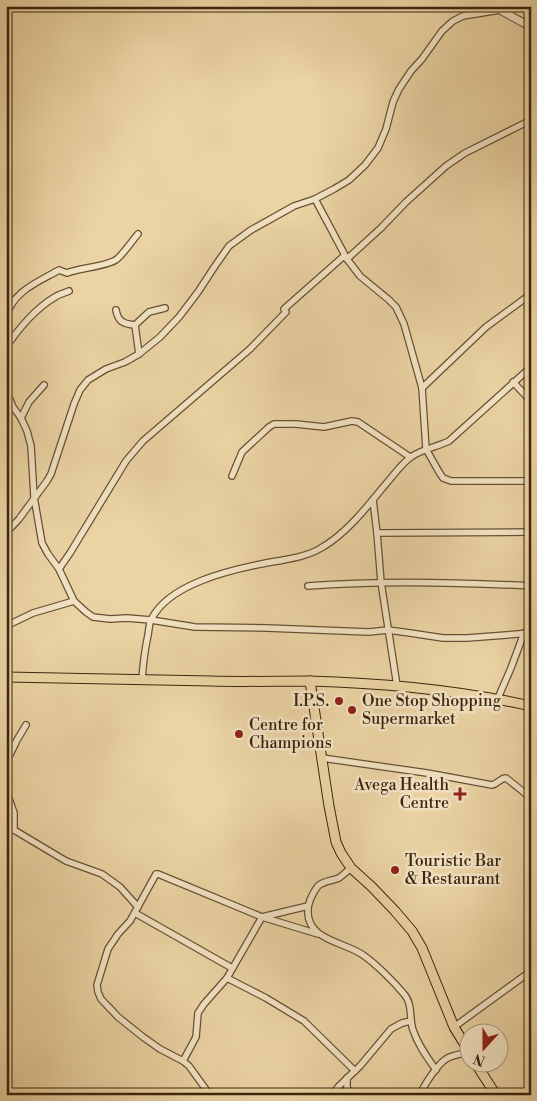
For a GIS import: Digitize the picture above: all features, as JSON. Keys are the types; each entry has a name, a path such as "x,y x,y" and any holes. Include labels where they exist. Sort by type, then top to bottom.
{"highway":[{"path":"6,677 310,682 397,686 498,698 531,706"},
{"path":"310,682 336,842 351,868 389,905 412,932 422,948 460,1037"},
{"path":"482,1074 496,1095"}],"street":[{"path":"6,533 51,474 74,404 80,390 88,380 106,369 139,354 160,337 198,292 230,246 251,230 275,216 334,189 349,180 365,165 378,148 399,89 442,31 453,21 463,16 500,8 531,27"},
{"path":"59,569 126,461 143,441 250,349 286,312 284,309 344,256 347,258 381,228 406,202 446,166 465,153 531,120"},
{"path":"315,198 347,258 360,276 396,307 404,324 422,388 426,449 439,472 444,478 451,481 531,481"},
{"path":"6,317 16,298 29,286 59,270 67,273 117,260 138,234"},
{"path":"6,348 27,321 56,297 69,291"},
{"path":"422,388 486,327 531,294"},
{"path":"135,325 149,312 165,308"},
{"path":"116,310 122,322 135,325"},
{"path":"135,325 139,354"},
{"path":"142,680 145,647 151,620 162,604 194,583 214,576 253,565 296,557 320,549 340,535 410,457 449,441 531,367"},
{"path":"513,382 531,401"},
{"path":"6,383 13,407 21,418 31,446 34,497 42,543 59,569 74,601 93,617 151,620 195,627 360,632 388,630 443,638 475,638 531,633"},
{"path":"21,418 29,402 44,385"},
{"path":"232,476 242,452 264,430 274,424 324,427 352,421 358,422 410,457"},
{"path":"34,476 44,484"},
{"path":"373,500 378,533 381,582 397,686"},
{"path":"378,533 531,532"},
{"path":"308,586 381,582 456,582 531,586"},
{"path":"6,626 34,613 74,601"},
{"path":"498,698 512,668 524,633"},
{"path":"6,763 26,725"},
{"path":"322,758 492,784 506,778 531,798"},
{"path":"6,790 14,813 14,830"},
{"path":"6,830 14,830 66,861 102,874 120,887 138,907"},
{"path":"351,868 339,878 321,884 317,888 308,906 307,914 310,923 321,935 360,954 397,986 409,1004 412,1028 420,1046 436,1070"},
{"path":"210,1095 189,1066 160,1048 118,1017 101,999 98,992 97,984 108,949 130,921 156,874 262,917 321,935"},
{"path":"183,1061 196,1037 198,1013 227,978 262,917 308,906"},
{"path":"135,913 232,968"},
{"path":"454,1026 531,971"},
{"path":"227,978 266,998 304,1021 355,1071"},
{"path":"332,1095 338,1086 360,1066 391,1029 402,1023 411,1022"},
{"path":"420,1095 436,1070 446,1059 460,1055"},
{"path":"348,1078 347,1088 354,1095"}],"place":[{"name":"I.P.S.","path":"339,701"},
{"name":"One Stop Shopping Supermarket","path":"352,710"},
{"name":"Centre for Champions","path":"239,734"},
{"name":"Avega Health Centre","path":"460,794"},
{"name":"Touristic Bar & Restaurant","path":"395,870"}]}
